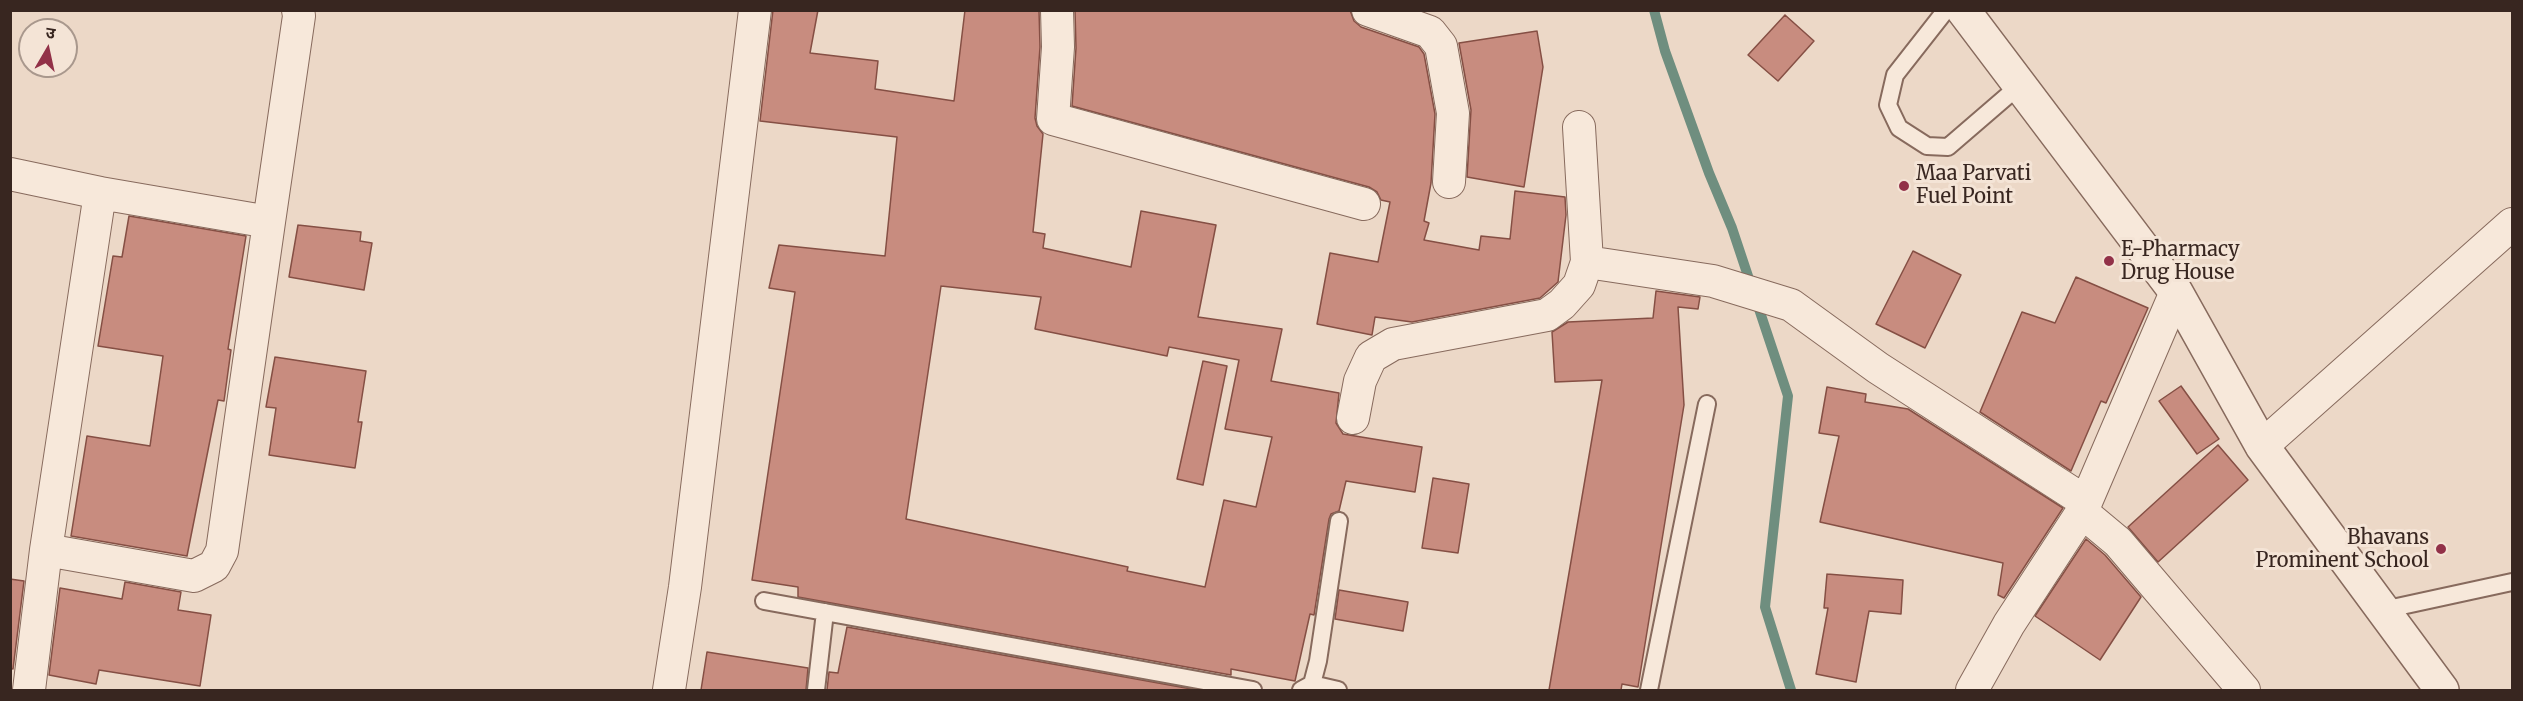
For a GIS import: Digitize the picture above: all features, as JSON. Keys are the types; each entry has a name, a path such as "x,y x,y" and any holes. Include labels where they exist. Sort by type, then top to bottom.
{"street":[{"path":"46,550 194,576 214,566 222,551 299,16 298,10"},
{"path":"669,690 686,586 755,10"},
{"path":"1057,10 1058,47 1053,118 1364,204"},
{"path":"1368,10 1430,32 1441,46 1453,113 1449,182"},
{"path":"1963,10 2176,292 2262,446 2442,690"},
{"path":"1353,418 1360,381 1371,357 1393,344 1547,315 1562,304 1579,285 1587,262 1580,128"},
{"path":"10,174 100,193 269,222"},
{"path":"29,690 46,550 100,193"},
{"path":"2262,446 2512,224"},
{"path":"1587,262 1713,281 1791,305 1878,368 2084,507 2118,542 2244,690"},
{"path":"1972,690 2009,624 2084,507 2176,292"}],"lane":[{"path":"1946,10 1895,75 1888,105 1899,128 1927,146 1947,147 2020,85"},
{"path":"1649,690 1707,404"},
{"path":"1338,690 1306,687 1317,661 1339,521"},
{"path":"2383,610 2512,582"},
{"path":"764,601 1169,683 1253,690"},
{"path":"816,690 825,612"}],"building":[{"path":"773,10 818,10 810,53 878,61 875,89 954,101 965,10 1039,10 1040,47 1035,118 1043,134 1033,232 1045,234 1043,248 1131,267 1141,211 1216,225 1198,317 1282,329 1271,381 1339,393 1336,423 1343,434 1422,447 1415,492 1346,481 1339,511 1331,514 1329,519 1314,615 1310,614 1295,681 1231,669 1231,675 798,597 798,587 752,580 795,292 769,288 779,245 885,256 897,137 760,121","holes":["941,286 1041,297 1035,329 1167,356 1169,347 1239,360 1225,429 1272,437 1256,507 1224,500 1205,587 1127,571 1128,567 906,519"]},
{"path":"1075,10 1350,10 1354,21 1361,27 1419,47 1424,54 1435,114 1431,183 1424,221 1429,223 1424,240 1479,250 1481,236 1510,239 1515,191 1565,197 1566,215 1558,282 1540,298 1412,322 1375,317 1372,335 1317,324 1330,253 1378,262 1390,202 1381,200 1377,192 1369,187 1072,106 1076,48"},
{"path":"1785,15 1814,41 1778,81 1748,55"},
{"path":"1537,31 1543,67 1524,187 1467,177 1471,110 1459,43"},
{"path":"129,216 246,236 228,349 231,350 224,401 218,400 187,556 71,536 87,436 150,446 163,356 98,346 113,256 122,257"},
{"path":"298,225 361,232 360,241 372,243 364,290 289,277"},
{"path":"1913,251 1961,275 1925,348 1876,324"},
{"path":"2076,277 2148,308 2106,403 2101,401 2071,471 1980,412 2022,312 2055,323"},
{"path":"1656,291 1700,297 1698,309 1678,307 1684,405 1638,687 1622,684 1621,690 1549,690 1602,380 1555,382 1552,332 1568,322 1653,318"},
{"path":"275,357 366,371 358,422 362,422 355,468 269,455 276,408 266,407"},
{"path":"1203,361 1227,366 1203,485 1177,479"},
{"path":"2181,386 2219,439 2197,454 2159,401"},
{"path":"1827,387 1866,394 1865,402 1908,409 2063,508 2004,598 1998,595 2003,563 1820,522 1839,436 1819,433"},
{"path":"2218,445 2248,480 2158,562 2128,527"},
{"path":"1433,478 1469,484 1458,553 1422,548"},
{"path":"2086,539 2105,555 2141,597 2100,660 2035,616"},
{"path":"1827,574 1903,580 1901,614 1869,611 1856,682 1816,674 1828,608 1824,608"},
{"path":"10,579 24,581 13,669 10,668"},
{"path":"125,582 181,592 178,610 211,615 200,686 99,670 96,684 49,675 60,588 122,599"},
{"path":"1339,590 1408,602 1403,631 1335,619"},
{"path":"847,627 1197,690 827,690 829,672 838,673"},
{"path":"707,652 808,668 806,690 701,690"}],"waterway":[{"path":"1654,10 1665,51 1709,173 1732,228 1788,396 1765,607 1791,690"}],"place":[{"name":"Maa Parvati Fuel Point","path":"1904,186"},
{"name":"E-Pharmacy Drug House","path":"2109,261"},
{"name":"Bhavans Prominent School","path":"2441,549"}]}
